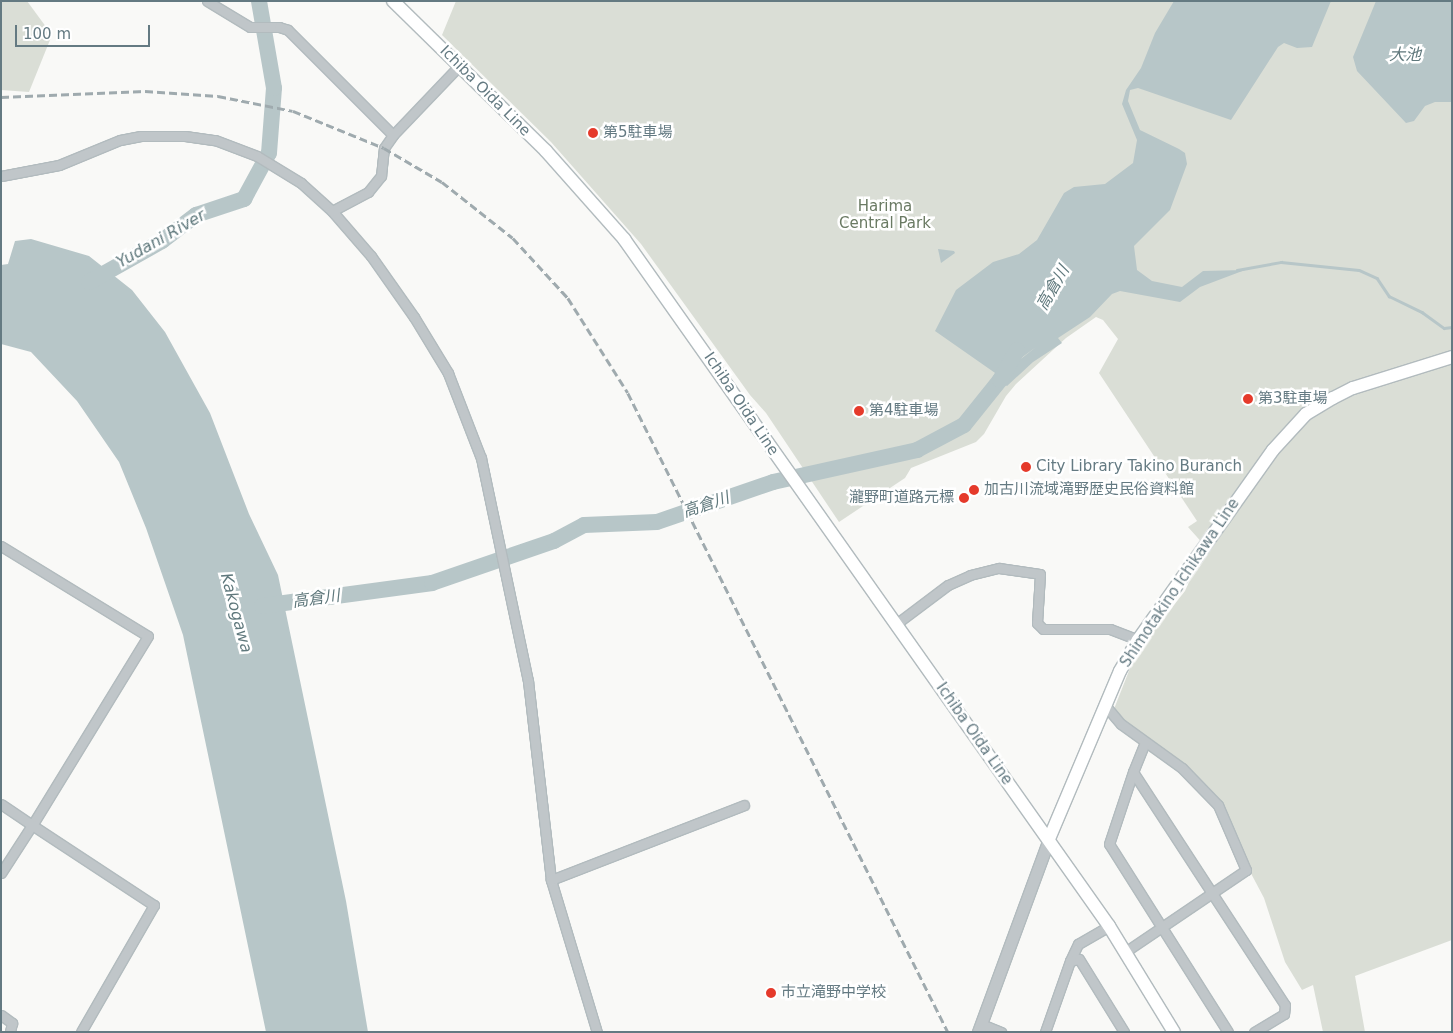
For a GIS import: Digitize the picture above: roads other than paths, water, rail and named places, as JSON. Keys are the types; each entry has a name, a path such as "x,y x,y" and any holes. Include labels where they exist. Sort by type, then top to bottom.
{"main road":[{"name":"Ichiba Oida Line","path":"393,1 588,195 624,239 1049,839"},
{"name":"Shimotakino Ichikawa Line","path":"1049,839 1104,704 1138,640 1253,475 1306,414 1353,388 1452,357"},
{"path":"1049,839 1109,926 1174,1032"}],"street":[{"path":"207,1 256,28 279,27 288,30 393,135"},
{"path":"332,212 373,186 381,176 384,148 393,135 460,66"},
{"path":"1,176 58,165 120,140 141,136 185,136 215,140 257,156 301,183 332,212 371,256 448,373 482,458 528,681 551,880 597,1032"},
{"path":"1,546 148,636 1,873"},
{"path":"896,624 948,585 970,574 999,568 1040,574 1037,624 1043,629 1110,629 1138,640"},
{"path":"1104,704 1145,743 1182,768 1218,805 1246,870 1212,890 1125,952"},
{"path":"1145,743 1133,772 1109,844 1228,1032"},
{"path":"1133,772 1212,890 1285,1005 1284,1014 1255,1031"},
{"path":"1,804 154,906 81,1032"},
{"path":"551,880 744,805"},
{"path":"1001,1032 979,1028 1049,839"},
{"path":"1045,1032 1070,961 1078,944 1109,926"},
{"path":"1070,961 1079,959 1124,1032"},
{"path":"1,1015 12,1023 10,1032"}],"water":[{"path":"1174,1 1331,1 1312,47 1297,48 1284,43 1278,47 1231,120 1138,88 1130,90 1128,101 1140,130 1185,153 1187,164 1170,210 1134,246 1137,270 1152,281 1182,287 1203,271 1245,270 1200,287 1180,302 1120,291 1112,294 1090,317 1058,338 1062,343 1033,362 1007,386 997,379 999,376 1036,347 998,375 935,331 956,290 993,262 1019,254 1037,240 1064,193 1074,187 1105,184 1133,163 1137,140 1122,104 1126,90 1141,68 1155,33"},
{"name":"大池","path":"1376,1 1452,1 1452,102 1435,102 1425,106 1414,121 1406,123 1357,71 1353,57"},
{"name":"Kakogawa","path":"31,239 89,256 132,290 165,332 210,413 249,514 278,575 346,901 368,1032 266,1032 183,635 146,528 119,462 77,401 31,352 1,344 1,265 8,264 15,241"},
{"path":"938,249 954,251 955,253 941,263"}],"waterway":[{"name":"Yudani River","path":"89,282 162,241 196,215 244,199 269,153 274,88 259,1"},
{"path":"1237,270 1281,262 1359,270 1377,278 1389,296 1422,312 1444,328 1452,327"},
{"name":"高倉川","path":"262,606 432,583 554,541 584,525 657,522 773,482 917,450 964,425 1000,380 1017,351"}],"railway":[{"path":"1,97 145,91 218,96 293,111 384,148 442,182 513,238 568,298 628,393 948,1032"}],"place":[{"name":"第5駐車場","path":"593,133"},
{"name":"第3駐車場","path":"1248,399"},
{"name":"第4駐車場","path":"859,411"},
{"name":"City Library Takino Buranch","path":"1026,467"},
{"name":"加古川流域滝野歴史民俗資料館","path":"974,490"},
{"name":"瀧野町道路元標","path":"964,498"},
{"name":"市立滝野中学校","path":"771,993"}],"park label":[{"name":"Harima Central Park","path":"885,214"}]}
